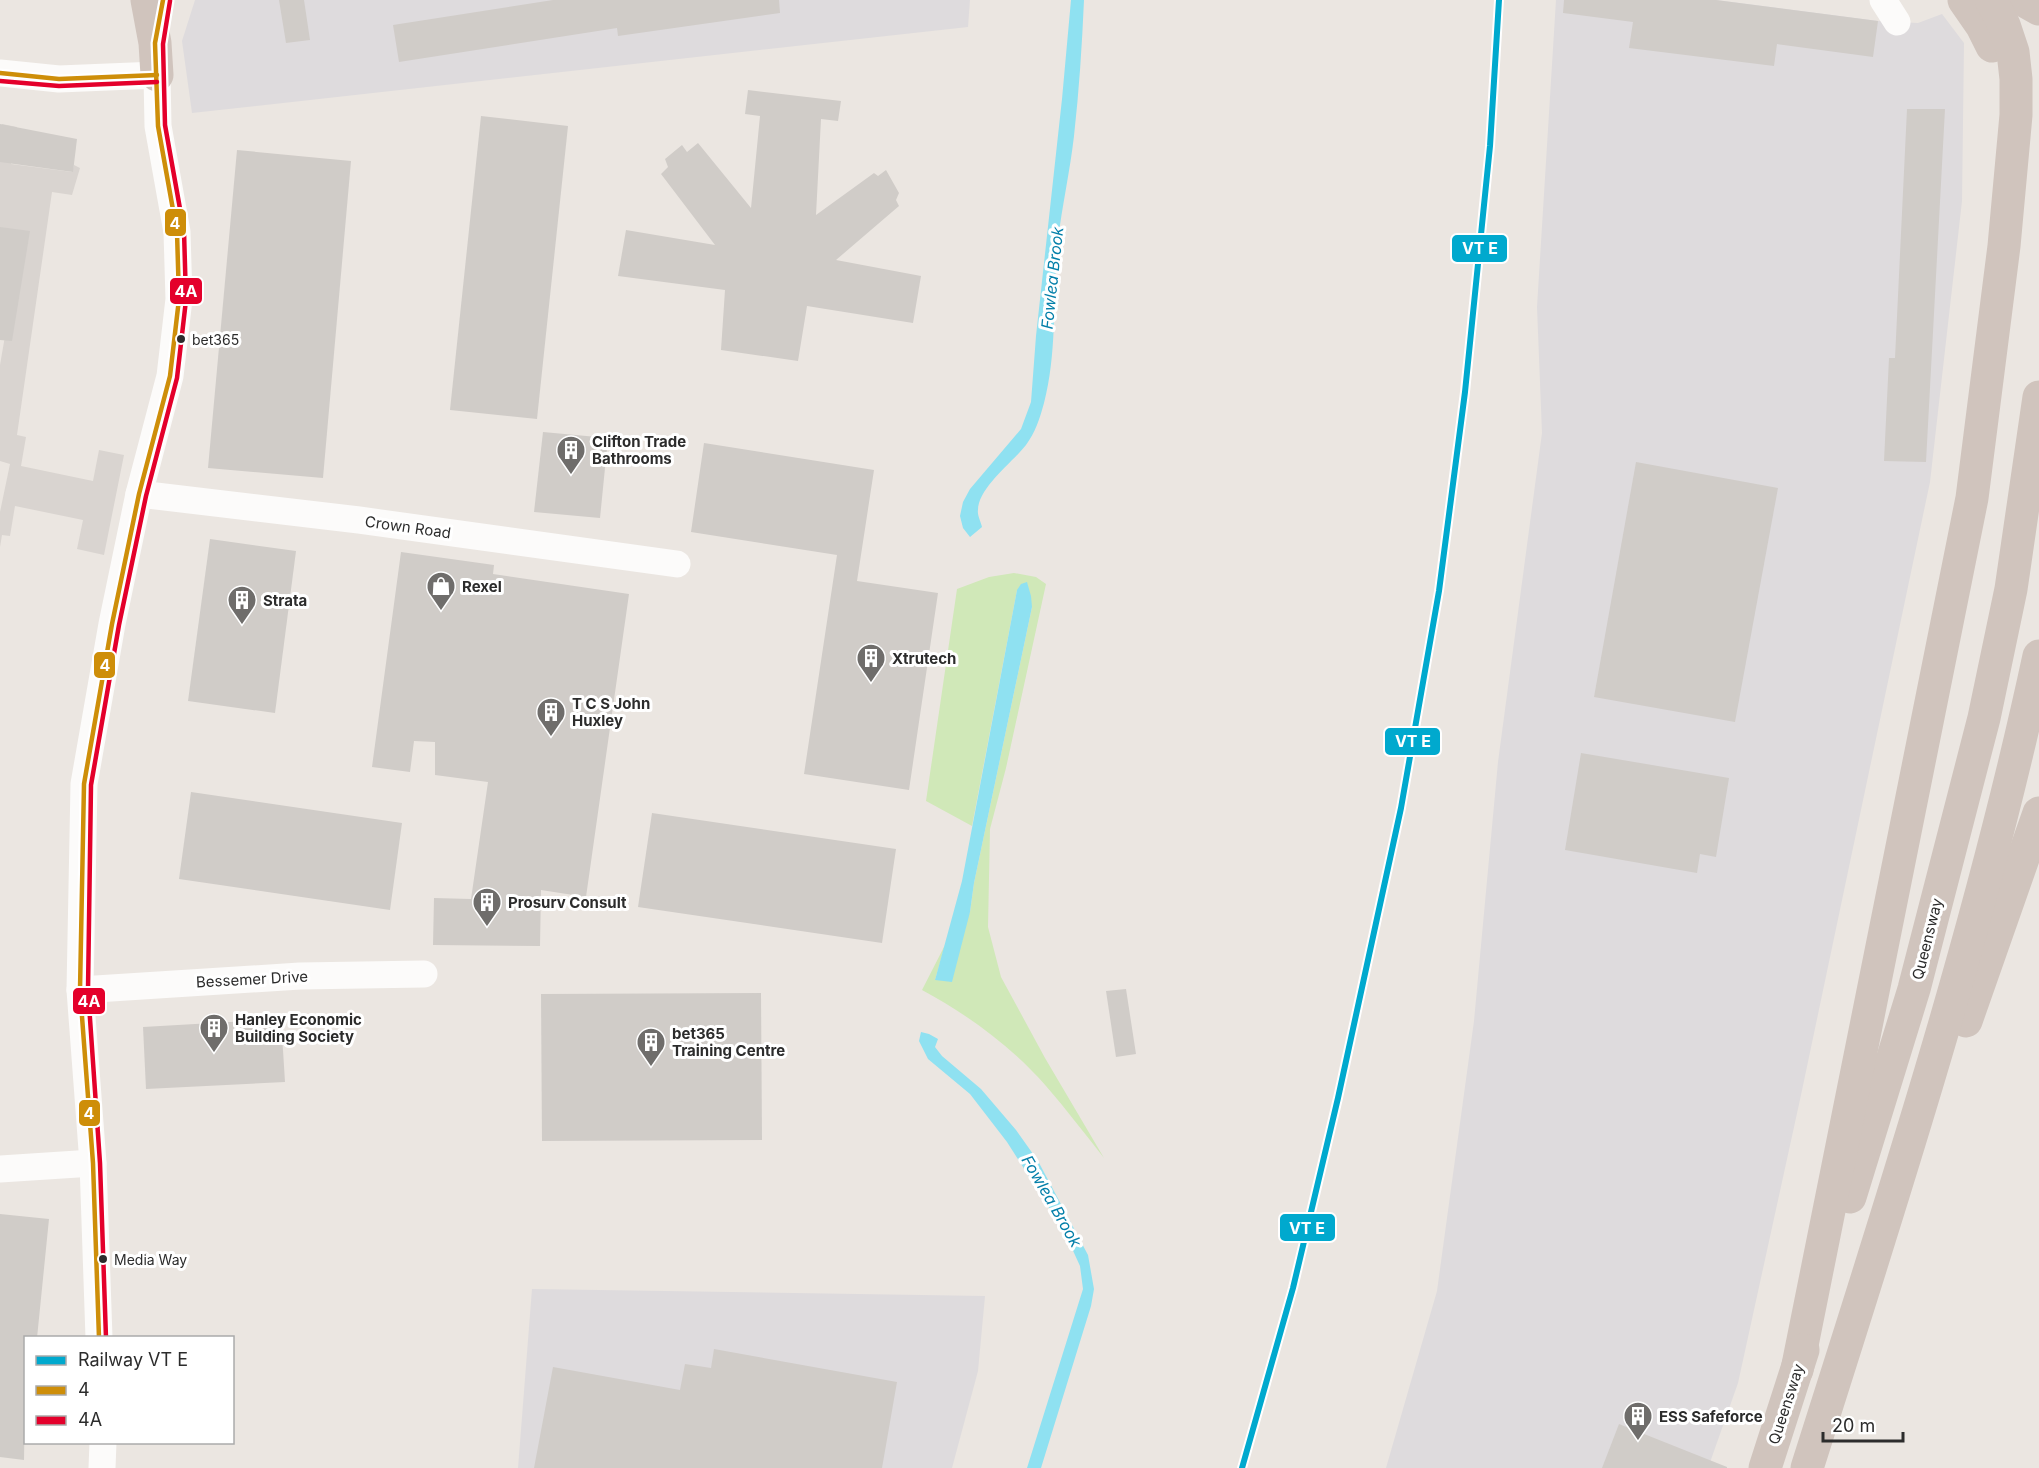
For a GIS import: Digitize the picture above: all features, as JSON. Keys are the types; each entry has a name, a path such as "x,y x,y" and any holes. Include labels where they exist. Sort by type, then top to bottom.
{"highway":[{"path":"147,0 156,59"},
{"path":"156,59 163,0"},
{"path":"1964,0 2007,65"},
{"path":"1797,1370 1972,498 2010,181 2007,65 2009,39 1991,0"},
{"name":"Queensway","path":"1765,1468 1914,989 1984,718 2010,589 2039,397"},
{"path":"1844,1359 1954,988 2017,756 2039,656"},
{"path":"1807,1468 1844,1359 1938,1109 1987,958 2039,813"}],"street":[{"path":"0,73 59,79 156,59 158,126 177,232 179,299 170,376 139,494 112,624 84,784 80,990 93,1163 99,1336"},
{"name":"Crown Road","path":"139,494 359,520 677,564"},
{"name":"Bessemer Drive","path":"80,990 300,976 424,974"},
{"path":"0,1168 93,1163"},
{"path":"102,1468 103,1444"}],"shaded area":[{"path":"195,0 970,0 968,27 192,113 182,41"},
{"path":"1556,0 1716,0 1878,21 1918,23 1942,14 1964,43 1962,201 1930,482 1738,1383 1708,1468 1386,1468 1437,1291 1474,1021 1498,762 1542,433 1537,307"},
{"path":"2,124 17,127 11,164 72,172 74,165 80,168 72,195 52,192 17,435 26,437 21,466 93,481 99,450 124,455 104,555 77,549 83,520 15,506 10,536 2,535 0,547 0,512 10,464 0,461 0,365 5,336 0,227 0,134"},
{"path":"532,1289 985,1296 978,1371 952,1468 518,1468"}],"green space":[{"path":"1014,573 1036,577 1046,584 1006,768 990,829 988,927 1001,977 1045,1058 1104,1158 1053,1095 1019,1058 972,1021 922,990 945,945 935,980 970,912 974,883 1032,607 1017,590 972,826 926,801 957,589 989,577"}],"water":[{"name":"Fowlea Brook","path":"1071,0 1084,0 1079,85 1074,136 1058,240 1053,343 1048,383 1041,414 1032,435 984,493 978,512 982,527 970,537 963,528 960,516 963,502 970,489 1021,429 1031,402"},
{"path":"1027,582 1032,607 974,883 970,912 952,982 935,980 962,881 1017,590 1021,584"},
{"name":"Fowlea Brook","path":"921,1032 938,1039 935,1047 942,1056 981,1089 1016,1130 1038,1161 1088,1255 1094,1289 1091,1306 1041,1468 1027,1468 1083,1289 1080,1266 1064,1231 1007,1142 970,1094 928,1059 919,1041"}],"building":[{"path":"279,0 304,0 310,40 286,43"},
{"path":"553,0 779,0 780,13 618,36 617,28 399,62 393,25"},
{"path":"1564,0 1716,0 1878,21 1873,57 1777,44 1774,66 1629,48 1633,22 1563,13"},
{"path":"748,90 841,101 838,121 821,119 816,215 874,173 878,176 886,170 899,193 896,200 899,206 836,260 921,276 913,323 807,306 798,361 721,350 725,290 618,276 626,230 715,245 661,174 668,167 665,159 682,145 687,152 698,143 751,208 760,116 745,114"},
{"path":"1907,109 1945,109 1926,462 1884,461 1889,358 1895,358"},
{"path":"481,116 568,126 537,419 450,410"},
{"path":"0,124 77,139 73,172 0,162"},
{"path":"237,150 351,161 323,478 208,468"},
{"path":"0,227 30,231 12,341 0,340"},
{"name":"Clifton Trade Bathrooms","path":"543,432 608,438 600,518 534,512"},
{"path":"704,443 874,470 857,581 938,593 909,790 804,774 837,555 691,532"},
{"path":"1636,462 1778,488 1735,722 1594,697"},
{"name":"Strata","path":"210,539 296,551 275,713 188,701"},
{"path":"401,552 494,565 493,574 629,594 586,897 541,890 540,946 433,945 434,898 471,899 488,782 435,775 435,742 414,741 410,772 372,767"},
{"path":"1581,753 1729,778 1716,857 1700,854 1697,873 1565,850"},
{"path":"191,792 402,823 390,910 179,879"},
{"path":"652,813 896,849 882,943 638,907"},
{"path":"1126,989 1136,1054 1116,1057 1106,991"},
{"name":"bet365 Training Centre","path":"761,993 762,1140 542,1141 541,994"},
{"name":"Hanley Economic Building Society","path":"281,1019 285,1082 146,1089 143,1027"},
{"path":"0,1214 49,1219 37,1336 24,1336 24,1460 0,1457"},
{"path":"714,1349 897,1382 882,1468 534,1468 553,1367 680,1390 685,1364 711,1368"},
{"name":"ESS Safeforce","path":"1619,1424 1727,1467 1727,1468 1602,1468"}],"transit line":[{"name":"4","path":"99,1336 93,1163 80,990 84,784 112,624 139,494 170,376 179,299 177,232 158,126 155,43 163,0"},
{"path":"1242,1468 1293,1288 1338,1098 1401,808 1439,591 1465,392 1490,146 1499,0"},
{"name":"4A","path":"106,1336 100,1163 88,990 91,785 119,625 146,496 177,378 186,300 184,231 165,125 163,44 170,1"},
{"name":"4","path":"0,73 59,79 157,75"},
{"name":"4A","path":"0,81 59,86 157,82"}],"place":[{"name":"bet365","path":"181,339"},
{"name":"Clifton Trade Bathrooms","path":"571,476"},
{"name":"Rexel","path":"441,612"},
{"name":"Strata","path":"242,626"},
{"name":"Xtrutech","path":"871,684"},
{"name":"T C S John Huxley","path":"551,738"},
{"name":"Prosurv Consult","path":"487,928"},
{"name":"Hanley Economic Building Society","path":"214,1054"},
{"name":"bet365 Training Centre","path":"651,1068"},
{"name":"Media Way","path":"103,1259"},
{"name":"ESS Safeforce","path":"1638,1442"}]}
